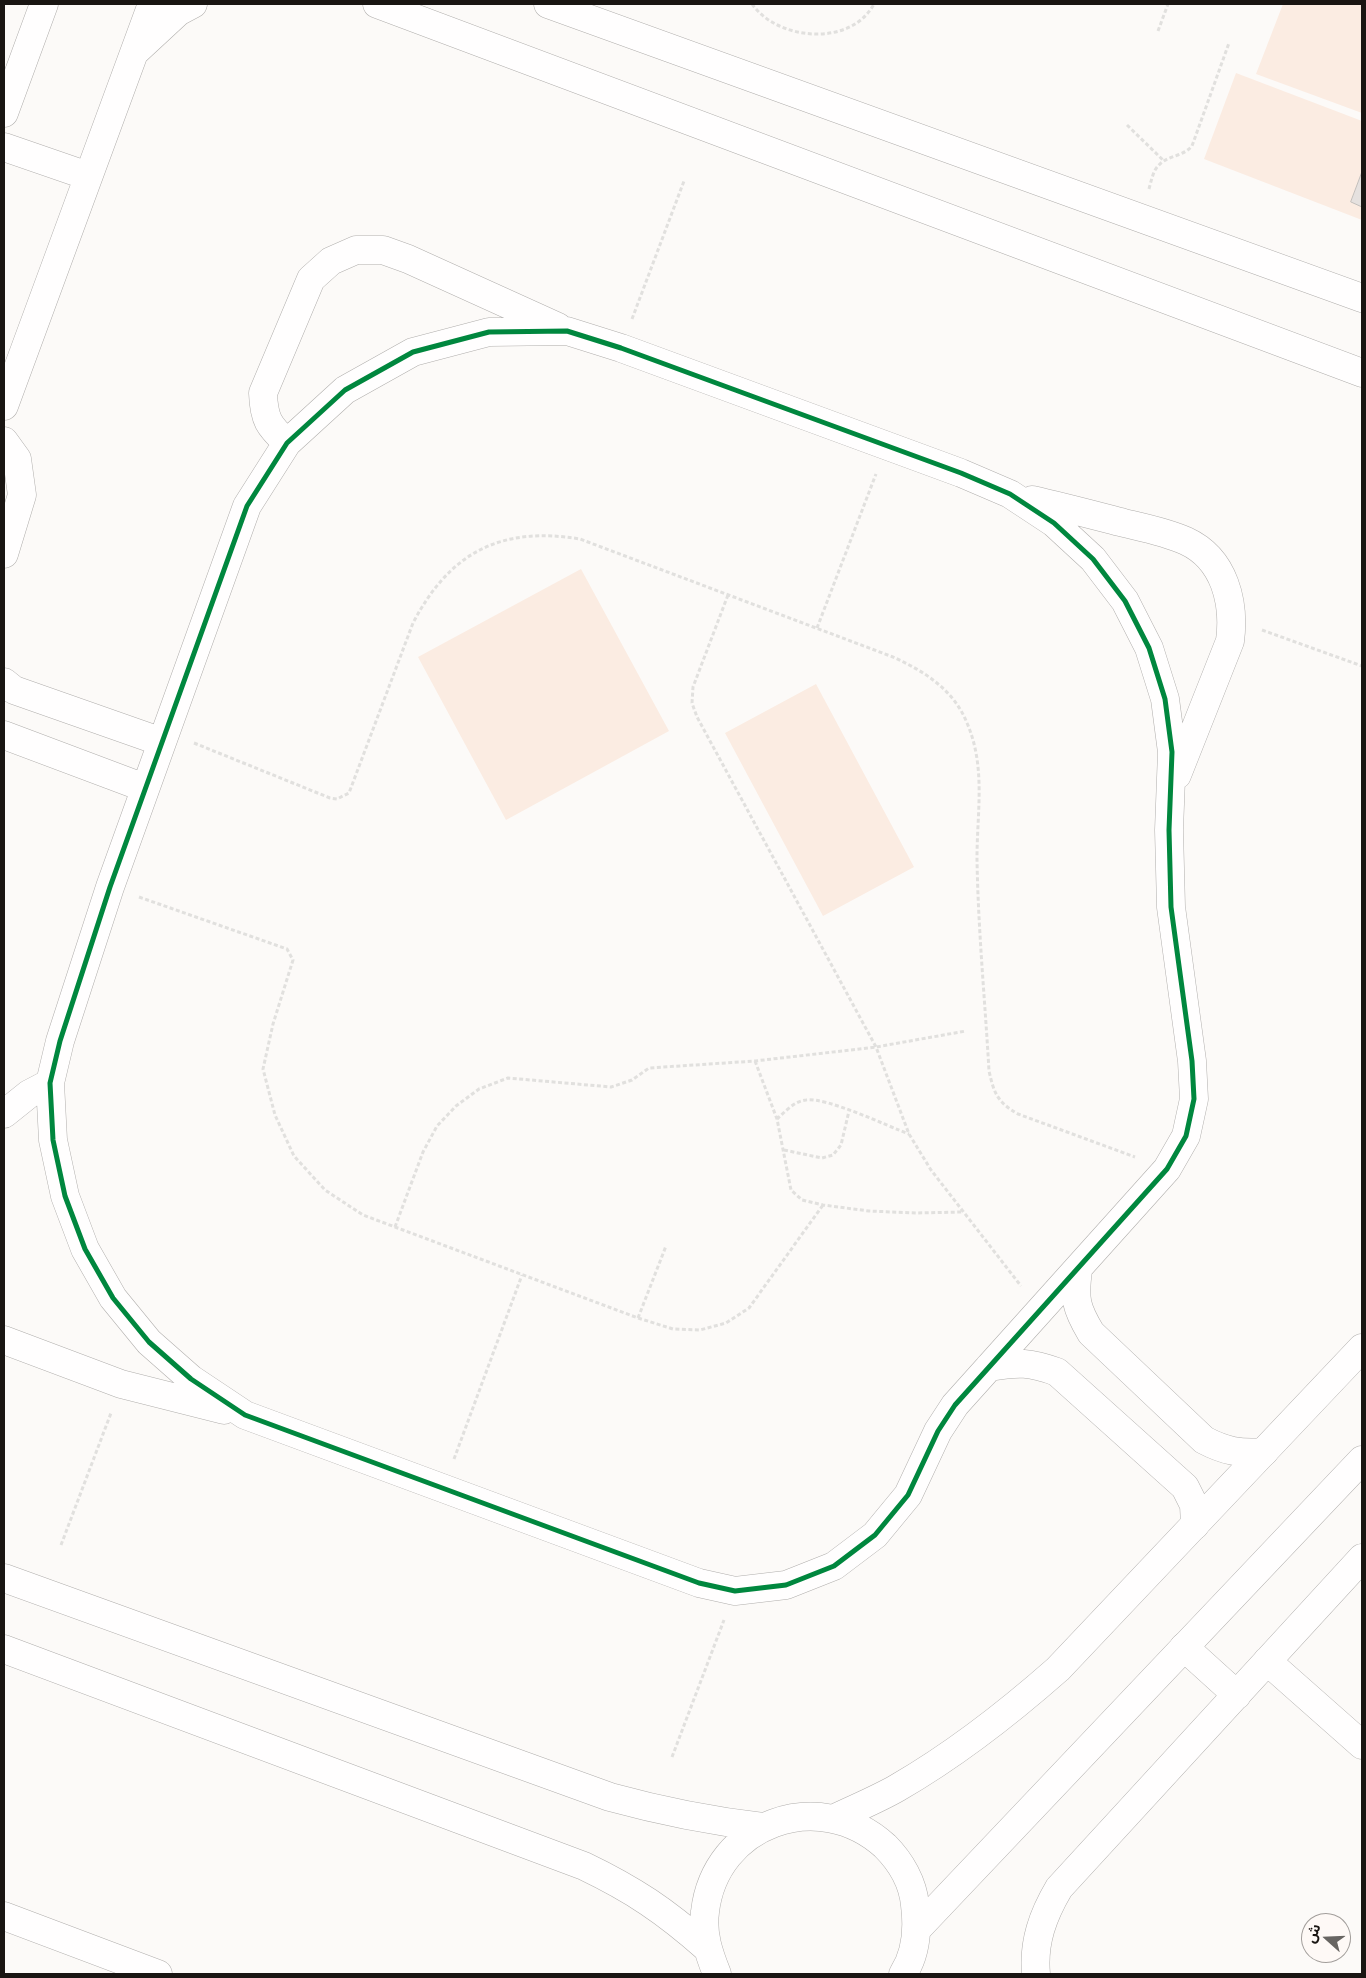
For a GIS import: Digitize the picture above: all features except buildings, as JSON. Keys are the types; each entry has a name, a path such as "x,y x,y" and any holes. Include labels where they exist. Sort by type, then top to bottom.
{"street":[{"path":"4,113 44,4"},
{"path":"4,406 152,4"},
{"path":"134,53 178,12 193,4"},
{"path":"377,4 1362,373"},
{"path":"548,4 1362,298"},
{"path":"4,147 88,176"},
{"path":"288,444 269,426 264,410 263,393 268,377 311,278 331,261 356,250 382,250 408,259 567,331 621,348 961,473 1010,494 1166,534 1188,542 1207,556 1221,575 1230,597 1233,620 1230,641 1170,790"},
{"path":"245,1415 191,1379 149,1342 113,1298 85,1249 65,1196 53,1140 50,1083 60,1041 110,887 247,506 288,444 345,390 413,352 489,332 567,331"},
{"path":"4,441 16,460 22,494 4,554"},
{"path":"4,1340 121,1384 245,1415 698,1584 735,1591 786,1585 834,1566 875,1535 908,1495 938,1430 955,1405 1078,1270 1167,1168 1186,1136 1194,1099 1192,1061 1171,907 1170,790 1172,752 1165,699 1150,648 1125,601 1093,559 1054,523 1010,494"},
{"path":"4,682 14,690 164,737"},
{"path":"4,735 145,788"},
{"path":"4,1114 29,1094 50,1083"},
{"path":"1078,1270 1076,1291 1079,1312 1092,1333 1204,1440 1222,1450 1243,1454 1264,1452"},
{"path":"835,1818 896,1789 953,1754 1007,1714 1058,1669 1362,1348"},
{"path":"990,1367 1011,1363 1034,1363 1058,1372 1185,1487 1194,1505 1195,1525"},
{"path":"918,1928 1362,1460"},
{"path":"1036,1974 1034,1960 1038,1935 1046,1910 1059,1888 1362,1558"},
{"path":"4,1578 610,1797 660,1811 711,1821 763,1827"},
{"path":"1184,1647 1237,1695"},
{"path":"4,1649 584,1866 628,1888 669,1915 706,1948"},
{"path":"1267,1661 1362,1745"},
{"path":"717,1974 706,1948 704,1912 714,1877 735,1848 763,1827 798,1816 835,1818 869,1832 897,1858 914,1891 918,1928 910,1964 903,1974"},
{"path":"4,1916 129,1969 158,1974"}],"path":[{"path":"752,4 768,20 785,29 802,33 820,34 839,30 856,22 874,4"},
{"path":"1158,31 1168,4"},
{"path":"1138,217 1156,167 1164,161 1185,153 1192,146 1229,43"},
{"path":"1127,125 1164,161"},
{"path":"621,348 684,181"},
{"path":"817,628 887,446"},
{"path":"164,737 330,798 343,797 348,793 413,622 426,597 445,575 468,557 494,544 522,536 551,535 580,539 893,656 923,671 948,693 967,721 978,753 980,778 978,858 989,1071 994,1090 1003,1105 1018,1114 1167,1168"},
{"path":"728,595 693,687 692,702 876,1047 909,1134 932,1170 963,1212 1040,1311"},
{"path":"1233,620 1362,666"},
{"path":"110,887 287,949 294,960 273,1024 263,1069 275,1115 294,1156 324,1190 363,1216 638,1318 673,1329 700,1330 726,1322 750,1308 823,1206"},
{"path":"395,1227 424,1152 438,1126 456,1106 479,1089 508,1078 611,1087 632,1080 649,1068 755,1061 876,1047 966,1031"},
{"path":"755,1061 777,1119 791,1190 802,1200 823,1206 869,1211 963,1212"},
{"path":"777,1119 790,1107 806,1100 825,1103 909,1134"},
{"path":"784,1150 822,1158 833,1155 841,1144 849,1111"},
{"path":"638,1318 666,1246"},
{"path":"443,1489 522,1274"},
{"path":"61,1545 121,1384"},
{"path":"672,1757 735,1591"}],"shaded area":[{"path":"1283,4 1362,4 1362,113 1256,74"},
{"path":"1236,73 1362,121 1362,220 1204,159"},
{"path":"581,569 669,731 506,820 418,657"},
{"path":"816,684 914,867 823,916 725,733"}],"cycle path":[{"path":"567,331 621,348 961,473 1010,494 1054,523 1093,559 1125,601 1149,648 1165,699 1172,752 1169,830 1171,907 1192,1061 1194,1099 1186,1136 1167,1169 955,1405 938,1431 908,1495 875,1535 834,1566 786,1585 735,1591 699,1583 245,1415 191,1379 149,1342 113,1298 85,1249 65,1196 53,1140 50,1083 60,1041 110,887 247,506 287,443 345,390 413,352 489,332 567,331"}]}
